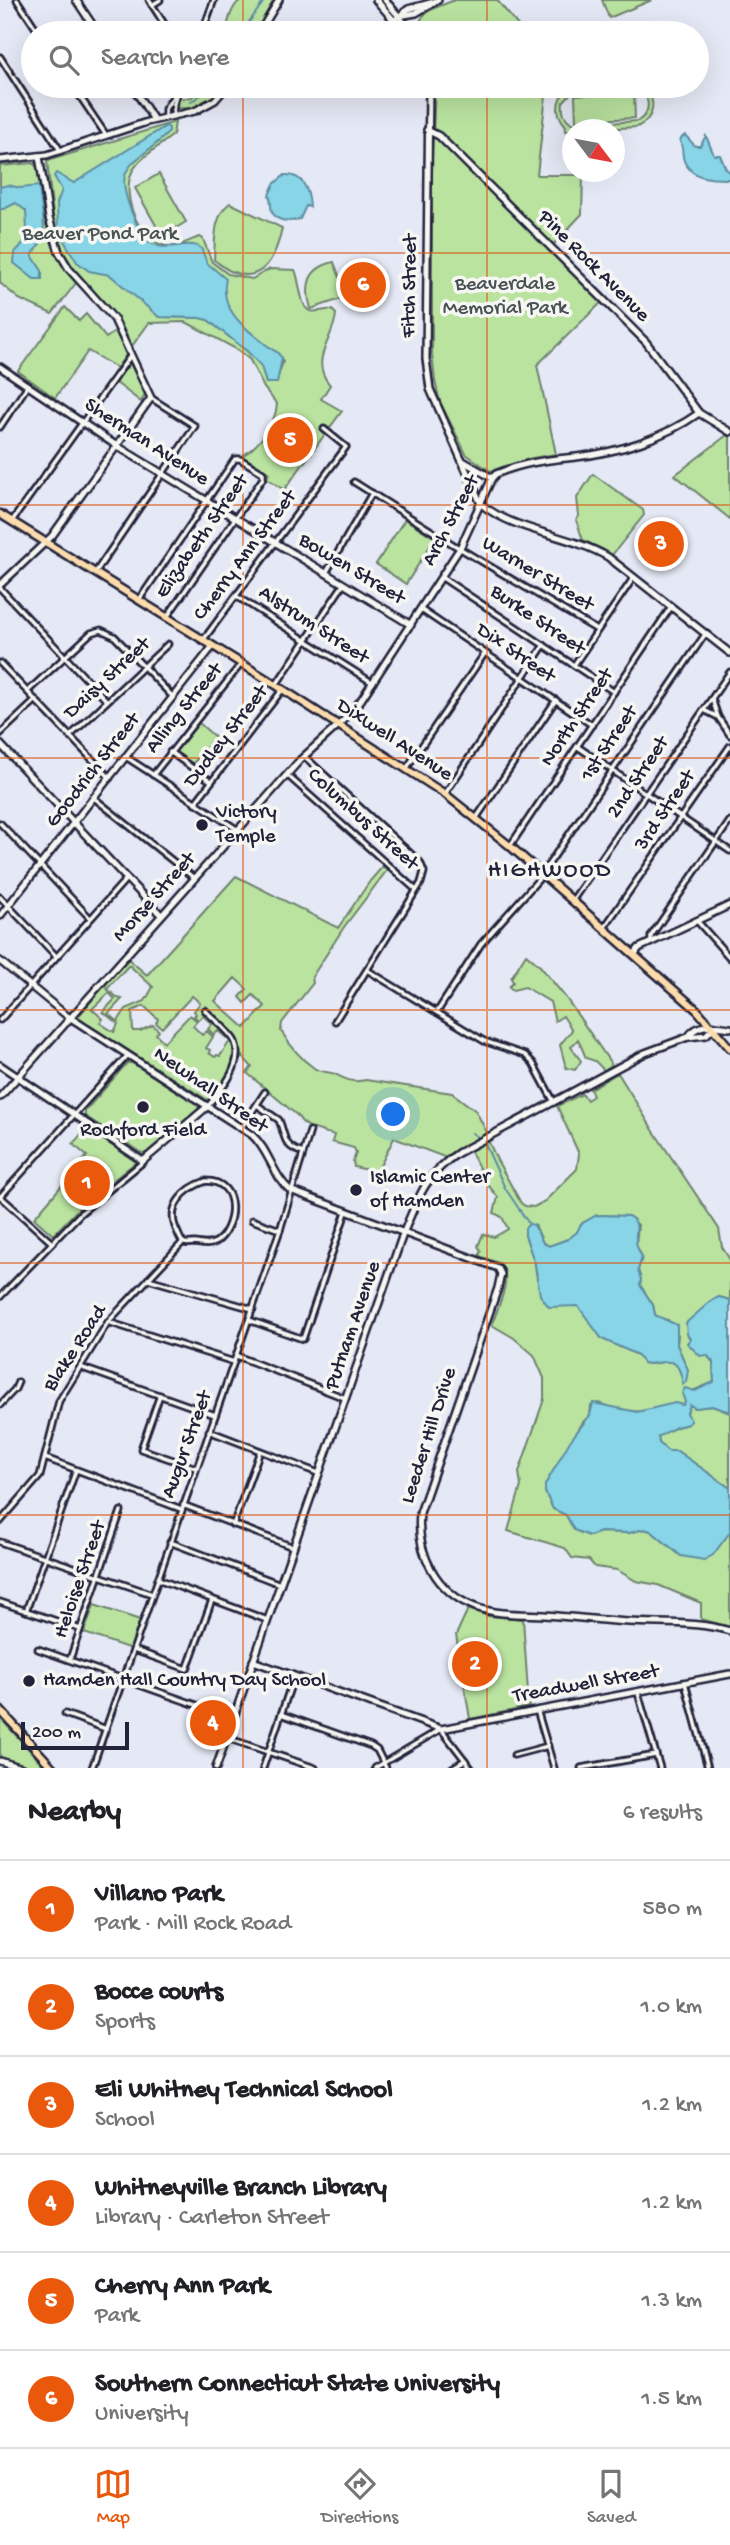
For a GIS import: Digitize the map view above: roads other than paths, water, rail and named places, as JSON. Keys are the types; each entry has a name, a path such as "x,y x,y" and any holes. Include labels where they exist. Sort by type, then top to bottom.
{"main road":[{"name":"Dixwell Avenue","path":"0,514 276,685 477,817 714,1027 730,1048"},
{"path":"0,1710 52,1768"}],"street":[{"path":"18,0 31,21"},
{"path":"76,0 90,21"},
{"path":"149,0 162,21"},
{"path":"152,5 160,0"},
{"path":"206,21 214,0"},
{"path":"266,21 279,0"},
{"path":"376,0 397,18"},
{"path":"385,0 400,21"},
{"path":"397,18 408,9 436,1"},
{"path":"410,21 416,13 436,1"},
{"path":"397,18 416,13"},
{"path":"0,57 21,90"},
{"path":"26,98 60,151"},
{"path":"82,98 106,135"},
{"path":"140,98 154,120"},
{"path":"165,117 166,106 173,98"},
{"path":"173,116 176,98"},
{"path":"0,160 60,151 206,106 216,98"},
{"name":"Fitch Street","path":"429,98 426,359 430,389 481,504"},
{"name":"Pine Rock Avenue","path":"428,130 439,136 639,335 699,413 730,432"},
{"path":"39,156 49,218 59,252 69,269 114,319 151,398 195,426 95,573"},
{"path":"12,521 131,355"},
{"name":"Sherman Avenue","path":"0,367 117,446 275,543"},
{"path":"0,427 28,385"},
{"path":"107,701 0,587 46,542 151,398"},
{"name":"Arch Street","path":"338,725 373,683 460,548 492,478 505,470 535,462 588,455 657,437 699,413"},
{"name":"Cherry Ann Street","path":"203,640 346,447 324,429"},
{"name":"Elizabeth Street","path":"167,617 265,475 237,457 206,501"},
{"path":"463,461 492,478"},
{"name":"Warner Street","path":"354,482 597,630"},
{"path":"326,573 372,493"},
{"path":"139,600 206,501"},
{"path":"481,504 500,517 586,545 608,557 730,653"},
{"name":"Bowen Street","path":"275,543 411,625"},
{"name":"Burke Street","path":"441,577 615,692"},
{"path":"574,665 634,577"},
{"path":"276,685 343,584"},
{"name":"Alstrum Street","path":"236,596 373,683"},
{"name":"North Street","path":"510,846 671,606"},
{"name":"Dix Street","path":"420,609 592,725"},
{"path":"28,691 91,634 101,630 114,636 173,697"},
{"name":"1st Street","path":"438,1012 481,944 542,874 706,633"},
{"name":"Daisy Street","path":"70,736 167,644"},
{"path":"445,794 544,645"},
{"name":"Goodrich Street","path":"0,916 213,646"},
{"path":"406,769 485,653"},
{"path":"0,663 110,778"},
{"name":"Alling Street","path":"153,775 241,663"},
{"name":"2nd Street","path":"572,901 730,672"},
{"name":"Dudley Street","path":"195,803 283,690"},
{"path":"712,699 718,717 730,735"},
{"path":"0,734 36,700"},
{"path":"477,817 556,700"},
{"path":"704,710 718,717"},
{"name":"Morse Street","path":"0,1097 287,775 338,725"},
{"path":"0,744 161,915"},
{"name":"3rd Street","path":"604,928 730,746"},
{"path":"578,747 730,851"},
{"path":"170,752 211,781"},
{"path":"126,757 238,830"},
{"path":"304,757 420,862 424,872 416,890 335,1021"},
{"name":"Columbus Street","path":"287,775 416,890"},
{"path":"94,797 194,878"},
{"path":"652,943 651,936 730,821"},
{"path":"0,823 90,918"},
{"path":"0,1020 127,878"},
{"path":"0,897 56,956"},
{"path":"634,955 639,948 730,905"},
{"path":"698,922 730,958"},
{"name":"Newhall Street","path":"0,961 70,1018 242,1128 262,1145 285,1185 293,1191"},
{"path":"367,970 484,1041 525,1055 533,1063 554,1103"},
{"path":"0,1297 81,1213 208,1106 231,1077 236,1052 235,1042 205,1010"},
{"name":"Putnam Avenue","path":"216,1768 403,1234 425,1183 445,1162 645,1053 688,1037 698,1026 714,1027"},
{"path":"714,1027 730,1028"},
{"path":"52,1243 0,1196 128,1055"},
{"path":"0,1065 143,1161"},
{"path":"242,1128 265,1092"},
{"path":"257,1104 279,1120 290,1147 303,1153"},
{"name":"Augur Street","path":"92,1768 237,1356 293,1191 310,1131"},
{"path":"211,1181 222,1185 232,1203 221,1237 207,1245 183,1242 172,1218 174,1205 200,1183 211,1181"},
{"path":"293,1191 403,1234"},
{"path":"249,1320 303,1339 346,1212"},
{"path":"252,1220 280,1230"},
{"name":"Leeder Hill Drive","path":"403,1234 494,1266 500,1274 498,1288 421,1508 419,1536 426,1559 440,1583 464,1602 499,1613 631,1622 706,1623 730,1631"},
{"name":"Blake Road","path":"0,1522 37,1482 46,1458 59,1401 108,1322 183,1242"},
{"path":"149,1279 253,1309"},
{"path":"108,1322 234,1362"},
{"path":"237,1356 345,1398"},
{"path":"80,1367 215,1415"},
{"path":"0,1405 18,1382"},
{"path":"160,1395 141,1449 196,1468"},
{"path":"209,1431 318,1473"},
{"path":"233,1525 260,1451"},
{"path":"46,1458 293,1547"},
{"path":"26,1611 76,1469"},
{"name":"Heloise Street","path":"70,1659 121,1511"},
{"path":"0,1542 152,1594"},
{"path":"170,1542 280,1584"},
{"path":"158,1579 267,1620"},
{"path":"134,1650 187,1669 212,1600"},
{"path":"0,1602 80,1629"},
{"path":"38,1649 124,1677 233,1718"},
{"path":"253,1661 441,1729 471,1768"},
{"name":"Treadwell Street","path":"375,1768 385,1765 441,1729 730,1674"},
{"path":"262,1768 294,1676"},
{"path":"685,1683 709,1768"},
{"path":"638,1691 660,1768"},
{"path":"537,1710 554,1768"},
{"path":"65,1714 106,1729"},
{"path":"281,1714 372,1746 385,1765"},
{"path":"226,1737 315,1768"},
{"path":"514,1755 548,1746"},
{"path":"581,1768 605,1766 656,1755"},
{"path":"0,1760 22,1768"},
{"path":"452,1768 465,1760"}],"water":[{"path":"166,126 169,132 136,160 125,176 124,187 135,220 149,242 165,247 191,245 201,248 207,263 226,279 225,291 231,311 246,328 282,358 277,383 266,383 261,366 208,320 159,317 110,275 89,271 77,262 58,231 57,203 62,190 54,176 56,173 74,183"},
{"path":"685,135 695,146 700,146 706,136 714,155 720,155 730,172 730,179 699,176 689,169 680,142"},
{"path":"285,175 297,177 307,190 310,207 306,206 300,219 281,220 272,212 269,195 274,184"},
{"path":"8,185 20,188 39,186 44,231 32,255 42,271 42,279 34,279 14,263 15,252 23,243 26,234 26,211 16,203 0,209 0,187"},
{"path":"597,1215 628,1216 636,1223 637,1245 642,1257 638,1270 640,1285 653,1305 655,1315 677,1325 677,1345 688,1370 686,1382 683,1384 673,1362 643,1363 638,1355 602,1339 578,1306 549,1307 540,1295 525,1228 529,1224 534,1225 543,1243 549,1246 568,1239 577,1232 581,1224"},
{"path":"719,1297 730,1300 730,1412 712,1406 695,1408 690,1405 687,1413 691,1421 688,1424 658,1437 659,1443 668,1451 677,1451 730,1488 730,1532 713,1555 704,1560 681,1556 651,1531 644,1529 629,1533 601,1532 589,1536 574,1530 566,1515 553,1509 545,1492 545,1485 570,1441 590,1415 593,1403 637,1412 675,1403 683,1405 685,1402 682,1393 685,1388 695,1391 714,1382 713,1362 707,1355 700,1356 687,1343 690,1339 686,1323"}],"waterway":[{"path":"250,21 265,0"},
{"path":"191,102 196,98"},
{"path":"472,1133 478,1137"},
{"path":"485,1144 505,1188 529,1224"}],"place":[{"name":"Southern Connecticut State University","path":"363,285"},
{"name":"Cherry Ann Park","path":"290,440"},
{"name":"Eli Whitney Technical School","path":"661,544"},
{"name":"Victory Temple","path":"202,825"},
{"name":"Rochford Field","path":"143,1107"},
{"name":"Villano Park","path":"87,1183"},
{"name":"Islamic Center of Hamden","path":"356,1190"},
{"name":"Bocce courts","path":"475,1664"},
{"name":"Hamden Hall Country Day School","path":"29,1681"},
{"name":"Whitneyville Branch Library","path":"213,1723"}],"district":[{"name":"HIGHWOOD","path":"550,871"}],"park label":[{"name":"Beaver Pond Park","path":"100,235"},
{"name":"Beaverdale Memorial Park","path":"505,297"}]}
